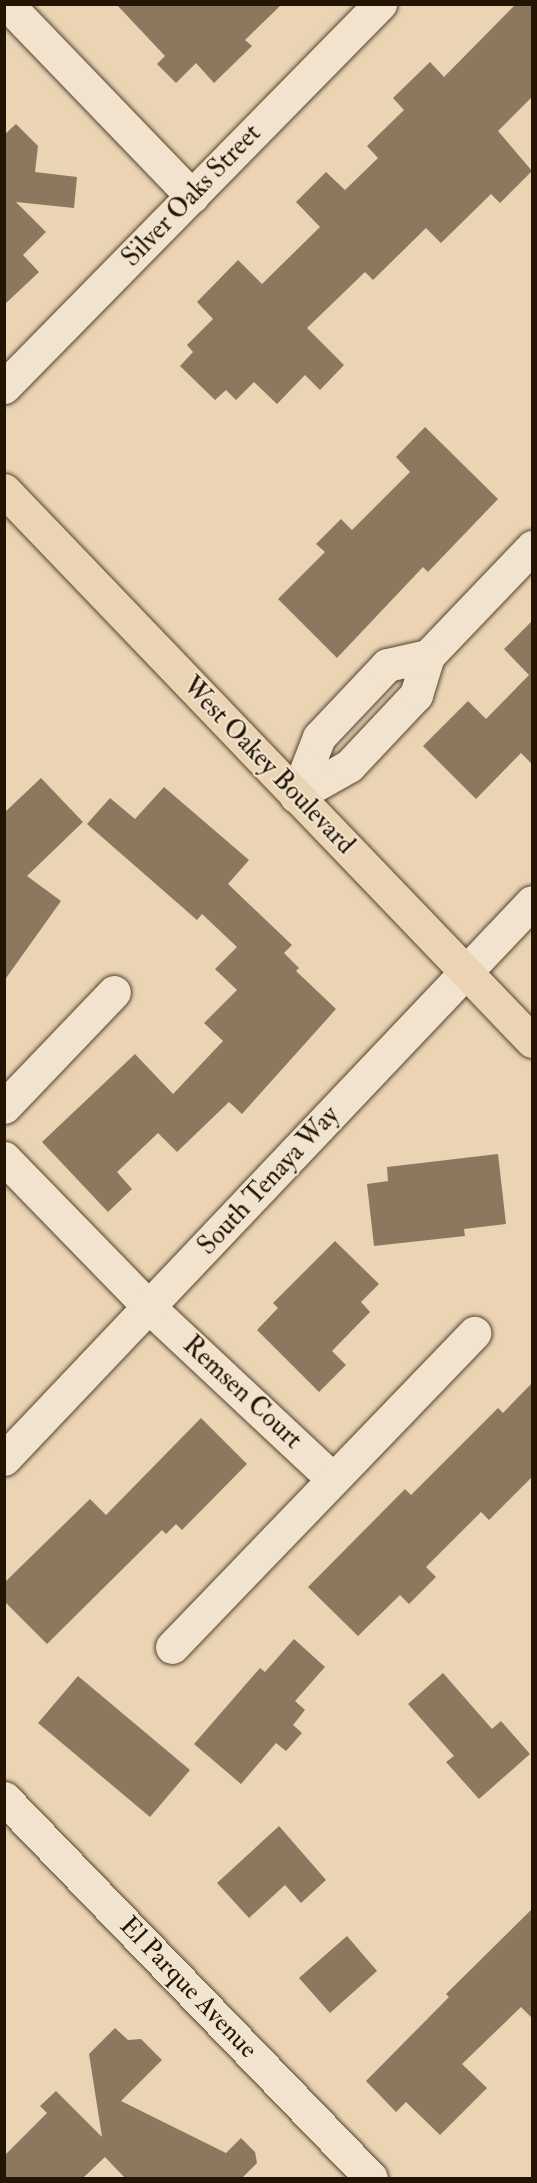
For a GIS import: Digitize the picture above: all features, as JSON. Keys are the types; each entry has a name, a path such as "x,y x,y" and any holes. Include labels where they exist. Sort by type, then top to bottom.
{"main road":[{"name":"West Oakey Boulevard","path":"4,490 532,1041"}],"street":[{"path":"7,4 192,196"},
{"name":"Silver Oaks Street","path":"4,387 380,4"},
{"path":"296,796 349,766 416,695 428,656 532,548"},
{"path":"296,796 319,737 387,665 428,656"},
{"path":"357,697 386,726"},
{"name":"South Tenaya Way","path":"4,1459 150,1308 532,902"},
{"path":"4,1107 114,992"},
{"name":"Remsen Court","path":"4,1158 150,1308 333,1479"},
{"path":"172,1647 474,1333"},
{"name":"El Parque Avenue","path":"4,1798 371,2178"}],"building":[{"path":"116,4 282,4 245,40 252,46 214,83 196,63 176,83 157,64 165,56"},
{"path":"516,4 532,4 532,97 498,131 532,171 500,203 491,194 441,243 426,228 373,280 365,272 307,328 344,365 320,390 305,375 277,404 254,382 236,400 226,390 215,400 180,366 193,352 187,345 213,319 197,302 238,260 262,284 320,227 296,202 326,172 345,190 378,158 367,146 404,110 393,98 430,62 444,77"},
{"path":"16,124 38,146 35,172 77,177 74,208 16,202 46,232 23,255 39,272 4,305 4,135"},
{"path":"425,427 498,499 428,572 423,567 337,658 278,599 325,552 316,544 341,519 352,530 410,472 396,457"},
{"path":"532,621 532,764 521,753 476,799 423,746 468,701 486,719 529,675 504,649"},
{"path":"41,778 83,822 27,876 61,901 4,981 4,813"},
{"path":"164,787 249,860 228,884 292,945 284,953 299,968 296,971 336,1009 242,1114 229,1102 177,1152 158,1133 117,1172 132,1189 108,1212 42,1142 135,1054 173,1094 223,1041 204,1023 237,990 215,969 237,947 202,914 197,920 87,824 110,798 135,819"},
{"path":"498,1154 506,1224 464,1229 465,1236 374,1246 367,1184 388,1181 387,1167"},
{"path":"335,1241 379,1284 361,1302 370,1312 332,1351 346,1365 319,1392 257,1330 278,1308 273,1303"},
{"path":"532,1383 532,1477 489,1520 481,1512 426,1567 436,1577 409,1604 400,1595 358,1636 308,1587 405,1489 411,1495 498,1408 503,1413"},
{"path":"201,1418 247,1464 182,1530 176,1524 166,1534 162,1530 47,1644 4,1601 4,1583 90,1499 106,1515"},
{"path":"294,1639 325,1667 295,1701 305,1710 293,1725 302,1733 286,1751 276,1743 241,1784 194,1744 260,1668 265,1672"},
{"path":"443,1673 492,1729 501,1721 530,1754 479,1799 446,1762 454,1756 408,1704"},
{"path":"78,1676 190,1770 150,1817 38,1723"},
{"path":"279,1826 326,1880 301,1903 285,1885 249,1918 217,1883"},
{"path":"532,1909 532,2018 521,2007 462,2064 487,2088 440,2135 406,2102 396,2112 366,2081 449,1997 446,1994"},
{"path":"347,1936 377,1971 330,2013 299,1978"},
{"path":"115,2028 128,2040 141,2039 162,2060 121,2101 226,2153 241,2138 255,2152 257,2163 242,2178 125,2178 105,2157 83,2178 4,2178 4,2156 47,2113 40,2106 56,2091 102,2137 89,2054"}]}
